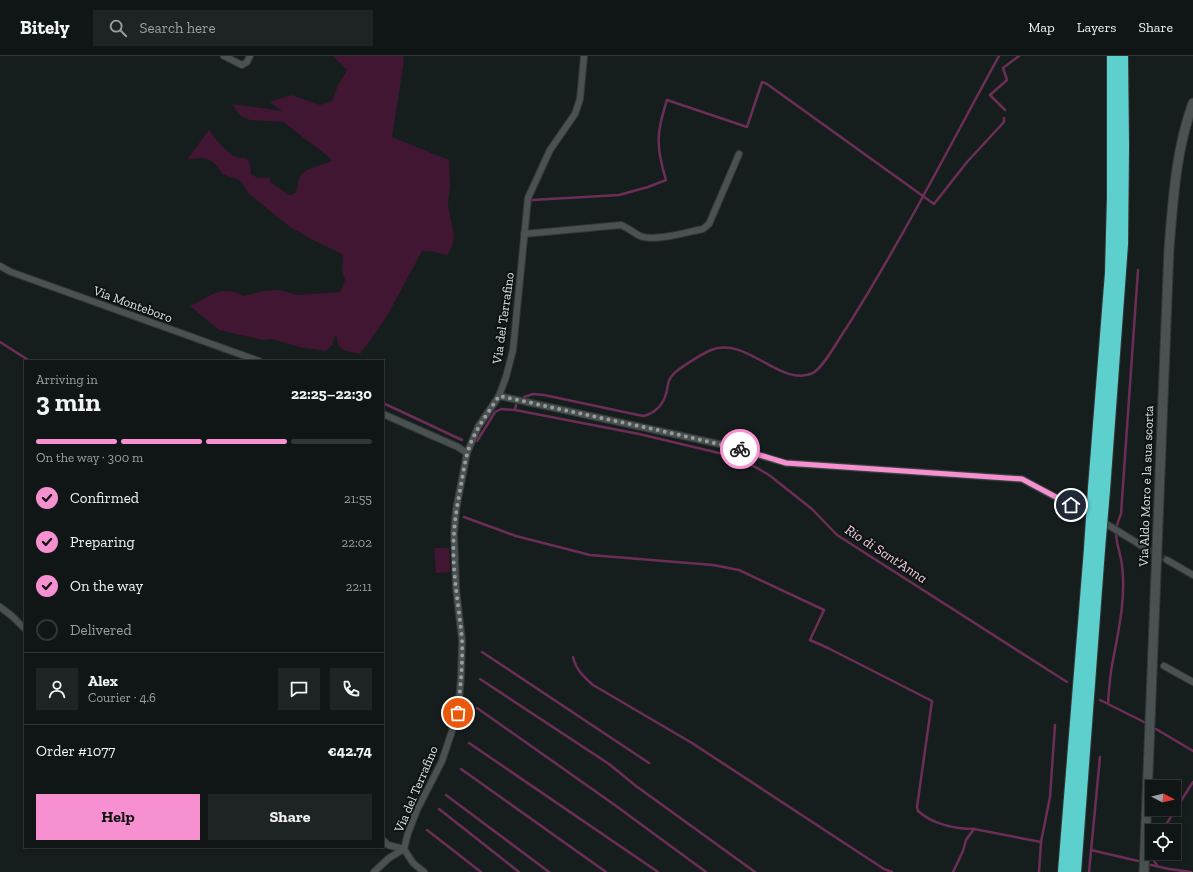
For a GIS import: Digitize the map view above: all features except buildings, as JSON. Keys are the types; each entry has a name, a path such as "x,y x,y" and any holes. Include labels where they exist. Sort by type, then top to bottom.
{"highway":[{"path":"1099,489 1111,273 1113,197 1113,56"},
{"path":"1064,872 1122,244 1122,56"},
{"path":"1075,872 1094,549"}],"main road":[{"name":"Via Aldo Moro e la sua scorta","path":"1144,872 1169,249 1181,148 1193,103"}],"street":[{"path":"224,56 242,65 248,62 250,56"},
{"name":"Via del Terrafino","path":"374,872 389,858 404,849 408,833 417,810 442,761 458,713 462,640 456,588 454,533 456,510 467,453 478,427 499,396 513,350 528,198 531,188 550,150 575,114 580,99 584,56"},
{"path":"524,234 621,225 640,236 652,239 703,229 709,224 739,154"},
{"name":"Via Monteboro","path":"0,266 11,272 256,360"},
{"path":"499,396 724,445 786,463 1022,479 1083,512"},
{"path":"384,414 458,447 467,453"},
{"path":"1108,525 1148,549"},
{"path":"1167,560 1193,575"},
{"path":"0,607 24,628"},
{"path":"1164,666 1193,682"},
{"path":"384,841 388,845 404,849 413,863 424,872"}],"shaded area":[{"path":"333,56 403,56 404,61 392,137 449,160 450,186 448,204 454,236 452,247 447,255 430,251 422,251 386,318 360,354 343,350 338,345 337,336 334,337 333,344 326,351 299,347 272,339 262,340 219,330 190,306 210,295 222,291 235,292 243,296 264,291 280,290 297,295 340,292 345,280 342,270 342,254 290,227 249,194 241,182 235,178 222,174 219,168 208,159 198,158 187,160 208,131 210,131 220,144 232,155 247,159 251,167 251,174 260,178 270,177 270,182 288,195 294,194 299,179 304,172 313,167 332,161 329,157 283,122 250,120 241,116 232,104 282,111 270,102 291,95 320,105 332,101 338,85 347,70"},
{"path":"434,548 449,548 450,572 436,573"}],"waterway":[{"path":"524,397 533,394 544,395 643,416 651,413 660,405 665,398 668,383 673,374 695,358 711,350 725,348 738,350 751,355 788,374 801,376 813,373 822,365 831,352 887,261 999,56"},
{"path":"1005,110 990,95 1007,80 1003,68 1019,56"},
{"path":"532,200 619,195 666,180 660,158 659,131 667,100 747,127 762,82 767,84 934,204 967,162 1004,122 1004,118"},
{"path":"1108,703 1111,671 1120,625 1123,589 1122,565 1116,534 1121,514 1138,270"},
{"name":"Rio di Sant'Anna","path":"0,342 28,360"},
{"name":"Rio di Sant'Anna","path":"384,403 462,440"},
{"name":"Rio di Sant'Anna","path":"515,410 516,405"},
{"name":"Rio di Sant'Anna","path":"477,441 495,412 501,409 515,410 639,434 740,458 769,475 812,509 837,535 1067,682"},
{"path":"464,517 516,536 590,555 713,565 739,570 824,610 810,640 932,701 917,807 918,811 924,816 944,825 974,829 1041,842"},
{"path":"482,652 649,763"},
{"path":"573,657 578,669 593,685 692,743 884,869 892,872"},
{"path":"480,679 609,764 636,786 755,872"},
{"name":"Rio di Sant'Anna","path":"1100,700 1144,722"},
{"path":"477,708 612,803 706,872"},
{"path":"1039,872 1041,842 1050,797 1055,725"},
{"name":"Rio di Sant'Anna","path":"1156,729 1193,751"},
{"path":"469,743 658,872"},
{"path":"1089,872 1100,757"},
{"path":"461,769 606,872"},
{"path":"1166,824 1193,782"},
{"path":"446,795 549,872"},
{"path":"439,809 519,872"},
{"path":"953,872 963,851 966,840 974,829"},
{"path":"427,830 481,872"},
{"path":"1091,850 1138,861"},
{"path":"1154,860 1157,865"},
{"path":"1151,865 1191,872"}],"tunnel":[{"path":"1147,549 1167,560"}],"way so far":[{"path":"458,713 462,640 456,588 454,549 456,510 467,453 478,427 499,396 740,449"}],"route":[{"path":"740,449 786,463 1022,479 1071,505"}]}
